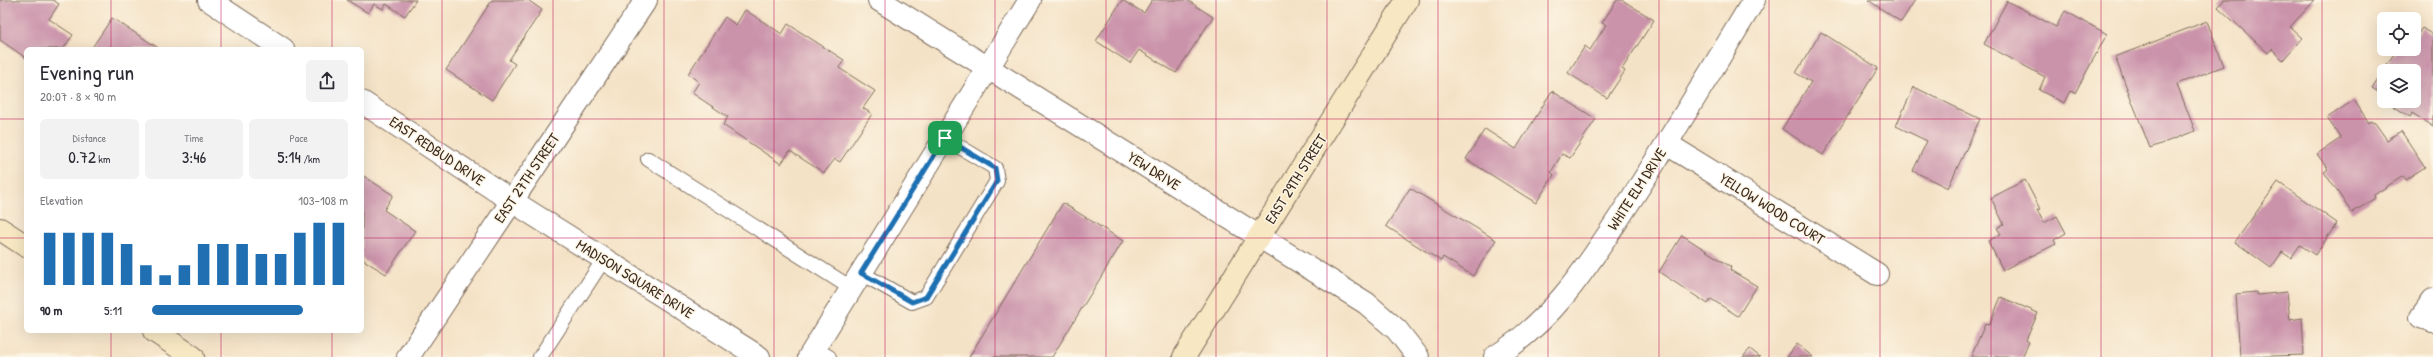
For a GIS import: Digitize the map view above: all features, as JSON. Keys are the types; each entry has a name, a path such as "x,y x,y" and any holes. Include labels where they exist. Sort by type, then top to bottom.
{"main road":[{"name":"EAST 29TH STREET","path":"1184,357 1261,236 1407,0"},
{"path":"0,229 24,245"},
{"path":"157,333 193,357"}],"street":[{"path":"209,0 279,47"},
{"name":"EAST 27TH STREET","path":"408,357 646,0"},
{"name":"YEW DRIVE","path":"879,0 988,69 1261,236 1366,303 1397,330 1418,357"},
{"path":"818,354 856,281 1030,0"},
{"name":"WHITE ELM DRIVE","path":"1495,357 1519,341 1550,313 1586,268 1667,144 1754,0"},
{"name":"EAST REDBUD DRIVE","path":"364,103 512,201"},
{"name":"YELLOW WOOD COURT","path":"1667,144 1877,274"},
{"name":"MADISON SQUARE DRIVE","path":"512,201 759,357"},
{"path":"2433,300 2421,317 2433,321"}],"lane":[{"path":"648,160 856,281 912,302 926,297 997,181 995,168 945,138"},
{"path":"540,357 604,259"}],"building":[{"path":"0,0 53,0 59,4 49,19 73,35 64,47 24,47 24,57 0,40"},
{"path":"347,0 416,0 405,16 386,4 383,9 374,4 368,13"},
{"path":"492,0 528,0 542,10 509,60 515,64 492,100 446,70"},
{"path":"1122,0 1144,13 1152,0 1187,0 1213,17 1176,73 1139,50 1130,63 1096,41"},
{"path":"1617,0 1622,0 1654,20 1622,69 1625,71 1607,98 1568,73 1585,46 1590,50 1606,25 1602,23"},
{"path":"1868,0 1915,0 1901,22"},
{"path":"2224,0 2315,0 2290,27 2302,38 2283,60 2272,49 2268,53 2218,7"},
{"path":"2007,1 2056,27 2065,11 2107,34 2075,93 2070,91 2064,103 2039,90 2045,77 1984,44"},
{"path":"745,10 782,34 788,24 844,60 839,68 875,91 863,108 872,114 840,162 835,159 824,173 790,151 781,164 723,125 728,117 692,93 699,82 688,74 725,17 736,25"},
{"path":"112,18 157,47 92,47"},
{"path":"2207,21 2224,66 2177,84 2195,131 2150,148 2115,57"},
{"path":"2422,28 2433,35 2433,126 2412,113 2410,117 2396,108 2421,108 2421,64 2387,64 2393,56 2421,56"},
{"path":"1821,32 1878,68 1823,155 1782,129 1811,82 1796,73"},
{"path":"2377,80 2377,91 2372,88"},
{"path":"1914,87 1980,119 1948,188 1913,171 1927,141 1896,126"},
{"path":"1552,91 1596,119 1570,158 1562,154 1551,172 1554,175 1536,203 1466,159 1485,129 1516,149"},
{"path":"2354,100 2369,123 2371,121 2375,123 2387,140 2401,131 2425,167 2405,180 2403,176 2374,195 2375,198 2352,213 2324,172 2328,169 2317,154 2341,138 2327,118"},
{"path":"364,176 393,195 384,210 415,231 386,274 364,260"},
{"path":"2025,180 2040,209 2037,210 2044,223 2057,216 2066,233 2054,240 2056,244 2003,270 1988,241 2001,234 1997,228 2004,224 1991,198"},
{"path":"2278,182 2337,223 2315,255 2300,245 2291,258 2282,252 2271,268 2235,242"},
{"path":"1410,188 1496,240 1473,276 1443,257 1441,261 1386,226"},
{"path":"1063,203 1123,241 1052,357 969,357"},
{"path":"1682,235 1731,267 1730,270 1757,286 1738,316 1711,299 1708,304 1659,272"},
{"path":"2256,292 2257,295 2287,292 2290,320 2302,318 2304,355 2240,357 2236,294"},
{"path":"2001,297 2038,313 2026,340 2029,342 2022,357 1971,357 1985,324 1989,325"},
{"path":"1797,344 1813,357 1787,357"},
{"path":"1750,349 1760,357 1743,357"}],"route":[{"path":"945,138 995,168 997,181 926,297 912,302 861,273 945,138"}]}
